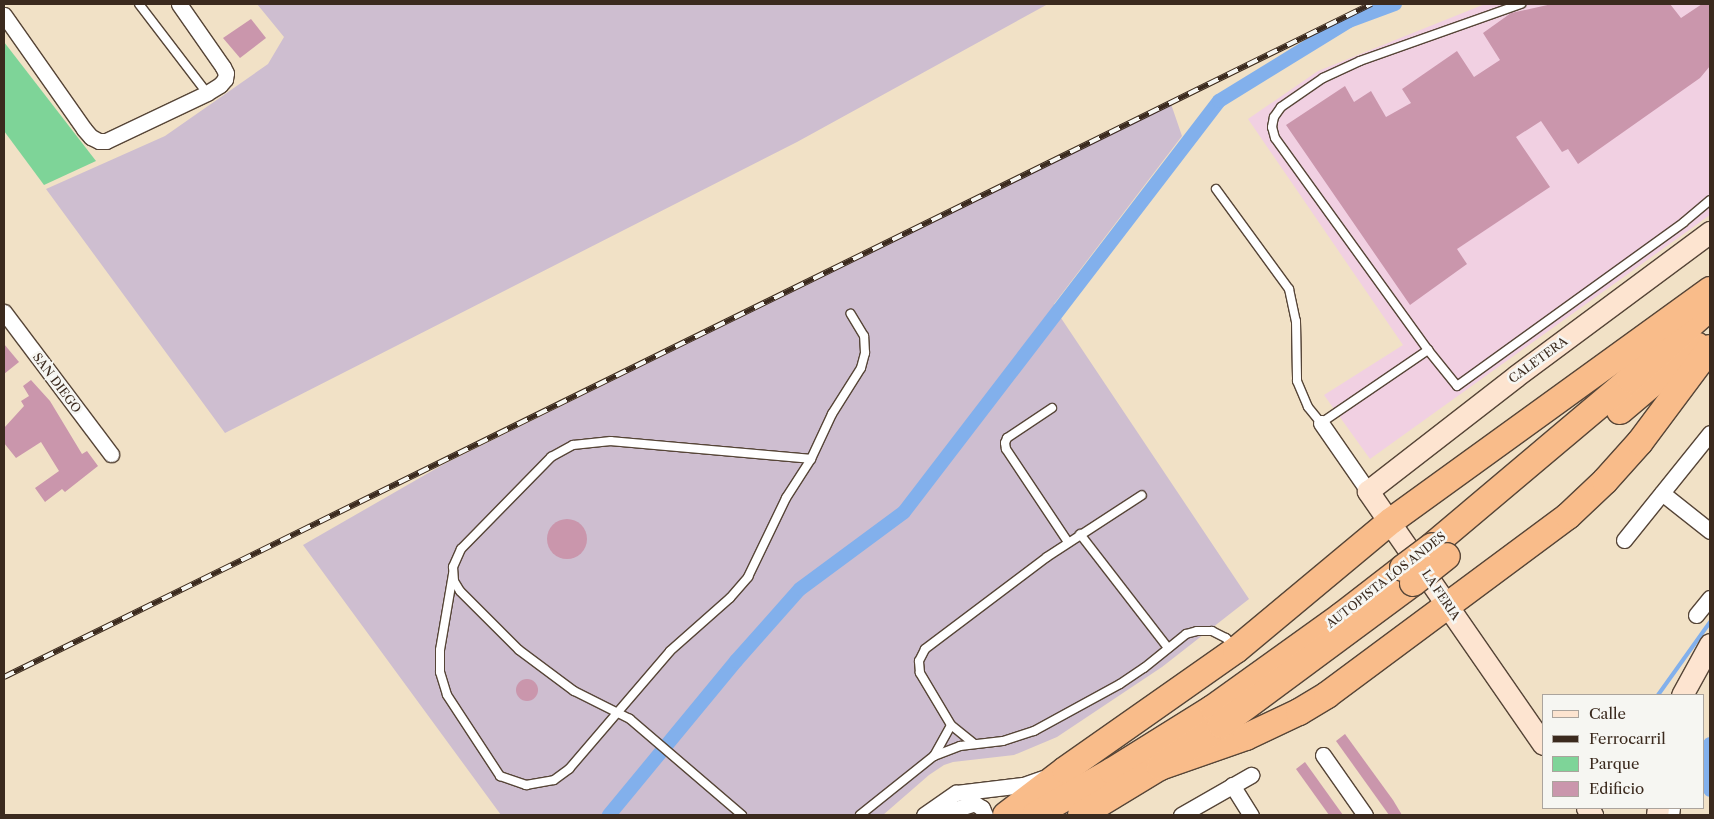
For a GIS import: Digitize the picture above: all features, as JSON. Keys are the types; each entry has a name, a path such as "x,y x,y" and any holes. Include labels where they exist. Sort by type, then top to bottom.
{"highway":[{"path":"1006,815 1065,770 1236,650 1391,521 1710,290"},
{"name":"AUTOPISTA LOS ANDES","path":"1440,551 1710,307"},
{"name":"AUTOPISTA LOS ANDES","path":"1081,815 1160,767 1281,683 1408,576 1710,336"},
{"path":"1160,767 1246,737 1299,712 1354,677 1568,516 1605,481 1640,442 1710,348"},
{"name":"AUTOPISTA LOS ANDES","path":"1034,815 1112,771 1213,708 1341,616 1408,576"}],"main road":[{"name":"CALETERA","path":"1368,491 1516,376 1710,232"},
{"name":"LA FERIA","path":"1368,491 1391,521 1542,743"},
{"path":"1683,694 1710,644"}],"street":[{"path":"4,15 84,129 91,137 99,141 113,138 220,85 226,73 179,4"},
{"name":"SAN DIEGO","path":"4,312 111,454"},
{"name":"LA FERIA","path":"1320,423 1368,491"},
{"path":"1624,540 1710,433"},
{"path":"1662,493 1710,531"},
{"path":"1696,615 1710,598"},
{"path":"1324,755 1365,815"},
{"path":"924,815 956,793 1023,785 1065,770"},
{"path":"1181,815 1252,775"},
{"path":"1232,786 1251,815"},
{"path":"938,815 974,803 982,808 984,815"}],"lane":[{"path":"139,4 207,93"},
{"path":"1521,4 1360,61 1323,78 1281,107 1274,117 1272,127 1275,138 1428,350 1457,386 1684,222 1710,200"},
{"path":"1216,190 1289,289 1296,321 1297,381 1308,407 1320,423 1428,350"},
{"path":"811,459 612,440 573,445 551,457 461,549 454,560 440,650 442,683 452,707 500,776 526,785 554,780 569,769 670,651 730,598 748,577 786,498 811,459 832,414 858,375 864,361 864,336 852,314"},
{"path":"1052,408 1008,438 1005,443 1006,449 1068,542"},
{"path":"974,743 951,725 920,673 919,661 923,653 1068,542 1142,495"},
{"path":"1080,534 1168,648"},
{"path":"453,574 460,591 501,634 537,666 586,698 619,712 641,728 742,815"},
{"path":"860,815 934,756 946,750 974,743 1003,741 1034,731 1120,684 1144,668 1186,634 1205,630 1226,638 1236,650"},
{"path":"934,756 951,725"}],"shaded area":[{"path":"257,4 1048,4 797,142 225,433 46,189 165,136 268,64 284,37"},
{"path":"1485,4 1710,4 1710,215 1370,459 1324,395 1403,345 1248,119 1318,71"},
{"path":"1171,104 1182,136 1054,304 1057,312 1249,599 1162,667 1057,737 1014,755 953,762 944,765 929,775 883,815 501,815 303,545 444,464"}],"green space":[{"path":"4,42 96,161 44,185 4,131"}],"building":[{"path":"1552,4 1670,4 1681,18 1702,4 1710,4 1710,66 1700,78 1578,164 1568,149 1562,152 1541,121 1516,137 1550,187 1457,249 1467,264 1410,305 1286,125 1345,86 1354,102 1371,91 1386,117 1411,103 1402,89 1457,51 1474,77 1500,60 1483,33 1511,13"},
{"path":"251,19 266,38 240,58 223,38"},
{"path":"4,344 19,362 4,374"},
{"path":"31,380 50,401 82,454 87,451 98,466 65,492 62,489 45,502 35,488 59,471 41,442 16,458 4,443 4,428 24,406 21,401 29,396 23,386"},
{"path":"571,519 578,522 584,528 587,539 586,547 578,556 571,559 563,559 556,556 548,547 547,535 550,528 559,520"},
{"path":"523,679 531,679 538,686 538,694 531,701 523,701 516,694 516,686"},
{"path":"1345,734 1402,815 1389,815 1336,741"},
{"path":"1305,762 1343,815 1329,815 1296,769"}],"waterway":[{"path":"609,815 736,661 800,589 904,512 1219,101 1349,21 1395,4"},
{"path":"1659,694 1710,622"},
{"path":"1710,744 1707,771 1710,790"}],"railway":[{"path":"4,677 1371,4"}]}
